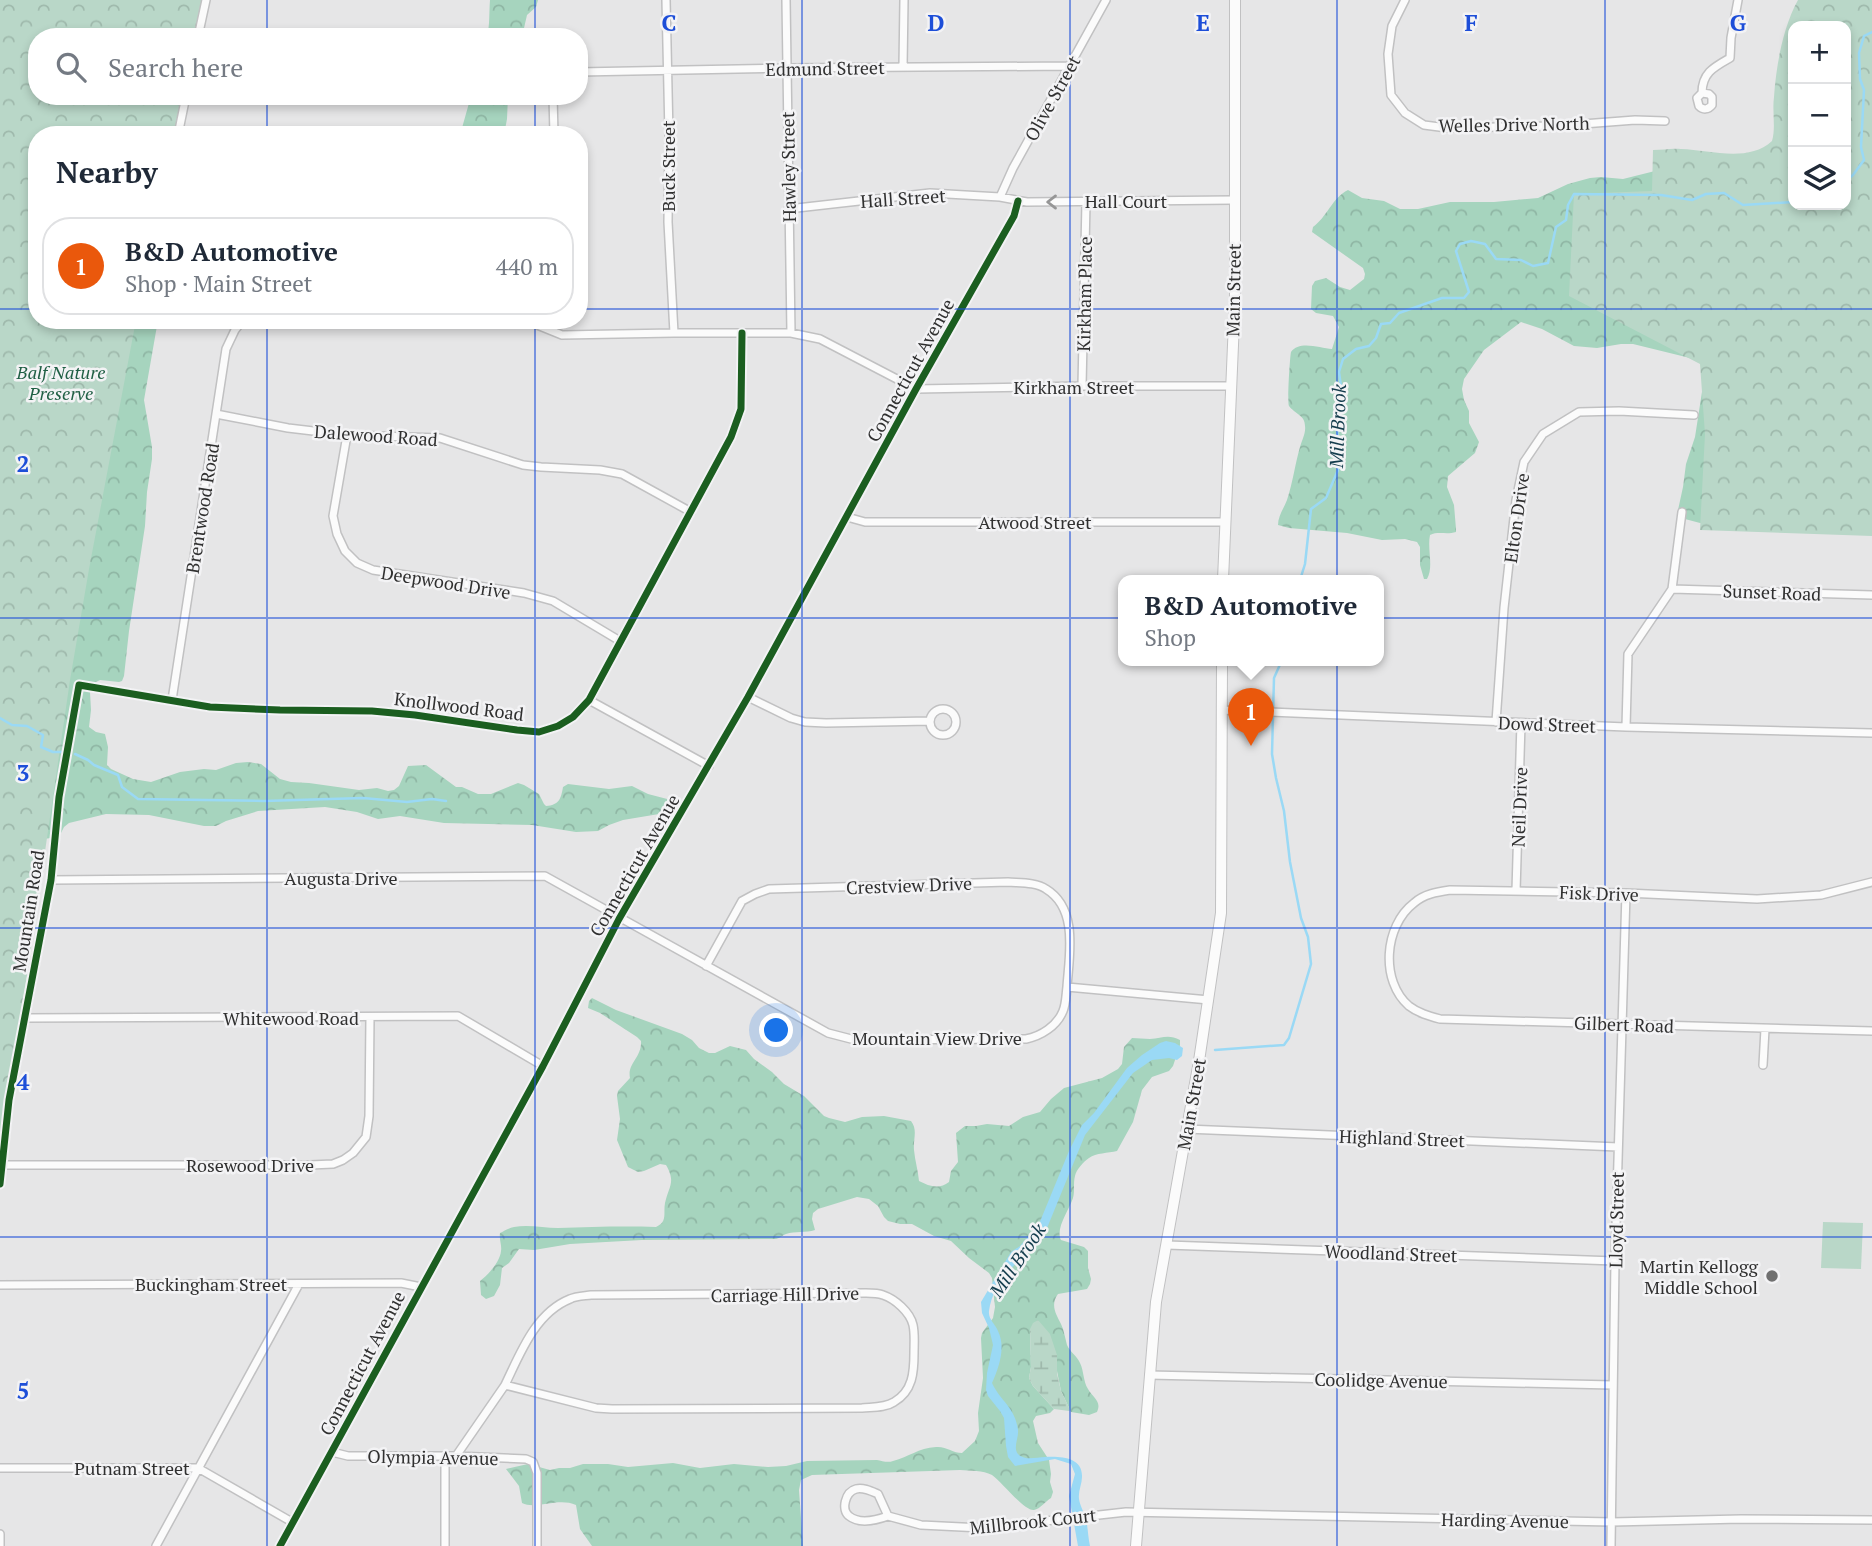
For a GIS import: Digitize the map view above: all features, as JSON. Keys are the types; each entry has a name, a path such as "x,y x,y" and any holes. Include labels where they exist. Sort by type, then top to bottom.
{"main road":[{"name":"Main Street","path":"1223,575 1235,298 1235,0"},
{"name":"Main Street","path":"1136,1546 1156,1302 1209,1000 1221,913 1222,666"}],"street":[{"path":"200,28 206,0"},
{"name":"Buck Street","path":"666,0 668,222 674,332"},
{"name":"Hawley Street","path":"786,0 791,333"},
{"path":"903,67 904,0"},
{"name":"Olive Street","path":"1000,197 1013,168 1106,0"},
{"name":"Welles Drive North","path":"1405,0 1392,26 1388,54 1391,96 1405,113 1424,125 1447,128 1665,121"},
{"path":"1702,93 1710,70 1730,58 1738,0"},
{"name":"Edmund Street","path":"588,72 1070,66"},
{"path":"180,126 184,105"},
{"path":"554,105 554,126"},
{"name":"Hall Street","path":"788,209 930,193 1000,197 1018,201"},
{"name":"Hall Court","path":"1018,201 1233,200"},
{"name":"Connecticut Avenue","path":"281,1546 544,1066 619,919 748,697 1014,216 1018,201"},
{"name":"Kirkham Place","path":"1082,386 1086,202"},
{"name":"Brentwood Road","path":"172,701 226,349 236,329"},
{"path":"547,329 562,335 791,333 820,339 916,389"},
{"name":"Knollwood Road","path":"79,685 210,707 383,712 539,732 558,726 573,717 589,700 731,437 741,409 742,333"},
{"name":"Kirkham Street","path":"916,389 1231,387"},
{"name":"Elton Drive","path":"1496,722 1504,608 1516,500 1524,463 1543,434 1579,412 1694,415"},
{"name":"Dalewood Road","path":"216,414 288,428 346,435 440,438 523,465 622,474 691,512"},
{"name":"Deepwood Drive","path":"346,435 333,516 345,551 358,563 373,570 524,593 553,601 620,641"},
{"path":"1626,727 1628,654 1672,589 1682,512"},
{"name":"Atwood Street","path":"847,517 865,522 1225,522"},
{"name":"Sunset Road","path":"1672,589 1872,595"},
{"name":"Mountain Road","path":"0,1184 9,1100 51,880 59,797 79,685"},
{"path":"748,697 805,722 930,721"},
{"path":"589,700 709,766"},
{"name":"Dowd Street","path":"1221,710 1626,727 1872,733"},
{"name":"Neil Drive","path":"1516,891 1521,723"},
{"name":"Augusta Drive","path":"51,880 545,876 619,919"},
{"name":"Fisk Drive","path":"1392,982 1391,939 1397,922 1414,902 1430,893 1450,890 1626,893 1757,899 1821,895 1872,882"},
{"name":"Crestview Drive","path":"706,966 742,901 769,889 1028,883 1046,888 1058,901 1067,918 1071,933 1067,987"},
{"name":"Lloyd Street","path":"1611,1546 1615,1261 1626,893"},
{"name":"Mountain View Drive","path":"619,919 828,1033 855,1040 1038,1037 1056,1023 1064,1010 1067,987"},
{"name":"Gilbert Road","path":"1392,982 1400,997 1411,1008 1440,1019 1872,1031"},
{"path":"1067,987 1209,1000"},
{"name":"Whitewood Road","path":"26,1018 458,1016 544,1066"},
{"name":"Rosewood Drive","path":"3,1165 334,1164 361,1145 368,1128 370,1017"},
{"path":"1763,1065 1765,1029"},
{"name":"Highland Street","path":"1185,1129 1618,1147"},
{"name":"Woodland Street","path":"1167,1245 1615,1261"},
{"name":"Buckingham Street","path":"0,1285 401,1283 421,1287"},
{"path":"156,1546 299,1284"},
{"name":"Carriage Hill Drive","path":"456,1456 505,1385 544,1317 555,1307 577,1297 882,1294 894,1300 913,1323 914,1373 910,1384 903,1395 893,1403 882,1406 611,1409 596,1408 505,1385"},
{"name":"Coolidge Avenue","path":"1149,1375 1613,1385"},
{"name":"Olympia Avenue","path":"332,1452 348,1457 456,1456 526,1459 533,1462 537,1473 537,1546"},
{"path":"445,1546 446,1457"},
{"name":"Putnam Street","path":"0,1468 198,1468 292,1522"},
{"name":"Millbrook Court","path":"888,1516 878,1494 865,1489 855,1489 845,1501 848,1516 857,1520 867,1521 888,1516 921,1525 982,1528 1111,1513 1138,1513"},
{"name":"Harding Avenue","path":"1138,1513 1612,1522 1872,1520"},
{"path":"0,1534 1,1546"}],"green space":[{"path":"0,0 28,28 28,105 37,105 37,126 28,126 28,329 156,329 144,400 152,459 124,676 119,682 100,680 92,684 90,692 89,727 105,734 108,747 107,765 133,779 151,782 180,772 216,770 248,762 261,764 280,779 291,782 388,791 399,786 408,766 426,765 456,787 478,794 491,794 518,783 524,785 539,794 546,806 557,803 563,787 568,784 609,789 632,786 648,794 671,800 673,805 665,813 623,820 598,831 576,832 532,825 444,823 400,816 378,819 357,812 325,807 258,811 216,826 149,815 106,814 69,823 59,837 20,842"},
{"name":"Balf Nature Preserve","path":"0,0 203,0 197,28 28,28 28,105 181,105 176,126 28,126 28,329 134,329 70,680 0,1141"},
{"path":"490,0 538,0 536,7 527,15 524,28 488,28"},
{"path":"1798,0 1872,0 1872,536 1700,530 1705,434 1700,364 1569,296 1574,194 1652,191 1653,150 1678,149 1728,154 1752,152 1772,141 1776,73 1788,24 1788,210 1851,210 1851,21 1789,21"},
{"path":"1872,0 1872,526 1700,523 1685,519 1680,516 1678,510 1686,464 1695,437 1706,366 1690,358 1633,344 1597,348 1574,346 1542,329 1521,322 1484,350 1464,379 1462,389 1469,411 1469,423 1479,442 1475,453 1448,476 1447,487 1454,505 1456,532 1430,535 1430,569 1427,579 1424,579 1420,565 1420,547 1417,542 1405,539 1382,540 1278,525 1305,429 1303,419 1289,406 1291,352 1299,346 1332,349 1339,327 1333,316 1316,313 1311,309 1312,286 1315,281 1326,278 1350,290 1364,279 1365,274 1363,268 1312,232 1313,227 1342,193 1348,190 1362,198 1384,201 1400,209 1418,209 1450,202 1538,198 1568,184 1590,178 1623,179 1667,168 1776,154 1788,63 1788,210 1851,210 1851,21 1794,21 1794,18"},
{"path":"468,105 508,105 506,126 463,126"},
{"path":"592,998 616,1010 682,1034 709,1053 730,1046 746,1050 784,1084 804,1096 829,1118 845,1122 862,1117 884,1116 911,1121 915,1131 914,1150 919,1181 934,1186 949,1182 951,1171 958,1162 956,1133 965,1126 1009,1126 1023,1117 1040,1112 1064,1088 1102,1078 1118,1069 1122,1064 1124,1047 1132,1038 1169,1037 1180,1040 1173,1066 1169,1071 1152,1077 1142,1090 1133,1122 1117,1151 1092,1156 1079,1168 1074,1179 1073,1198 1060,1230 1061,1240 1084,1247 1088,1251 1091,1279 1087,1289 1058,1294 1054,1306 1067,1345 1079,1361 1086,1386 1098,1402 1097,1412 1089,1415 1071,1412 1061,1391 1056,1366 1030,1329 1029,1378 1054,1409 1050,1413 1036,1416 1033,1421 1038,1443 1049,1460 1053,1492 1051,1498 1036,1509 1030,1509 992,1475 976,1471 812,1475 801,1480 799,1490 803,1546 592,1546 580,1529 576,1505 562,1502 534,1505 522,1503 519,1486 506,1469 528,1464 550,1470 583,1464 628,1467 673,1463 700,1468 734,1464 786,1466 807,1461 889,1462 936,1447 962,1453 975,1441 979,1431 978,1413 983,1378 981,1338 993,1318 995,1307 992,1278 951,1241 934,1236 912,1224 888,1221 878,1206 869,1199 857,1197 818,1209 813,1213 812,1219 815,1230 789,1233 776,1239 642,1240 519,1249 502,1268 500,1285 494,1296 486,1299 481,1295 480,1281 498,1259 501,1249 500,1233 508,1229 525,1226 656,1227 664,1220 671,1180 666,1165 660,1164 638,1172 628,1167 617,1140 620,1119 618,1091 630,1078 641,1041 588,1008"},
{"path":"1823,1222 1863,1223 1861,1269 1821,1268"},
{"path":"1038,1320 1050,1334 1057,1355 1061,1391 1069,1411 1054,1409 1029,1378 1030,1329"}],"water":[{"path":"1166,1041 1183,1048 1182,1056 1177,1060 1152,1060 1133,1073 1085,1135 1045,1233 1003,1278 989,1311 1001,1344 999,1364 992,1383 1016,1422 1017,1453 1028,1458 1070,1459 1079,1465 1081,1470 1079,1499 1086,1519 1090,1546 1078,1546 1069,1496 1075,1474 1071,1464 1055,1459 1015,1466 1008,1457 1004,1418 986,1390 993,1345 981,1302 1011,1252 1020,1246 1039,1224 1082,1125 1127,1068 1142,1055"}],"waterway":[{"name":"Mill Brook","path":"1851,177 1864,160 1861,147 1864,90 1860,79 1859,53 1864,36 1872,32"},
{"name":"Mill Brook","path":"1302,575 1311,509 1326,498 1338,470 1337,405 1342,394 1339,372 1343,359 1356,349 1369,346 1376,338 1381,324 1390,323 1399,313 1442,298 1464,298 1469,292 1456,251 1460,244 1471,241 1485,244 1496,259 1521,260 1533,266 1548,263 1556,227 1566,220 1568,205 1574,194 1661,195 1692,200 1706,194 1724,193 1743,205 1788,202"},
{"name":"Mill Brook","path":"1215,1050 1284,1045 1289,1038 1311,964 1272,754 1274,678 1279,666"},
{"path":"0,718 12,725 27,726 43,735 41,747 62,752"},
{"path":"75,754 118,775 122,787 138,799 264,801 363,798 407,802 432,799 446,801"}],"cycle path":[{"path":"280,1546 543,1066 619,919 748,697 1014,216 1018,201"},
{"path":"0,1184 9,1100 51,880 59,797 79,685 210,707 372,711 539,732 558,726 573,717 589,700 731,437 741,409 742,333"}],"place":[{"name":"B&D Automotive","path":"1251,746"},
{"name":"Martin Kellogg Middle School","path":"1772,1276"}]}
